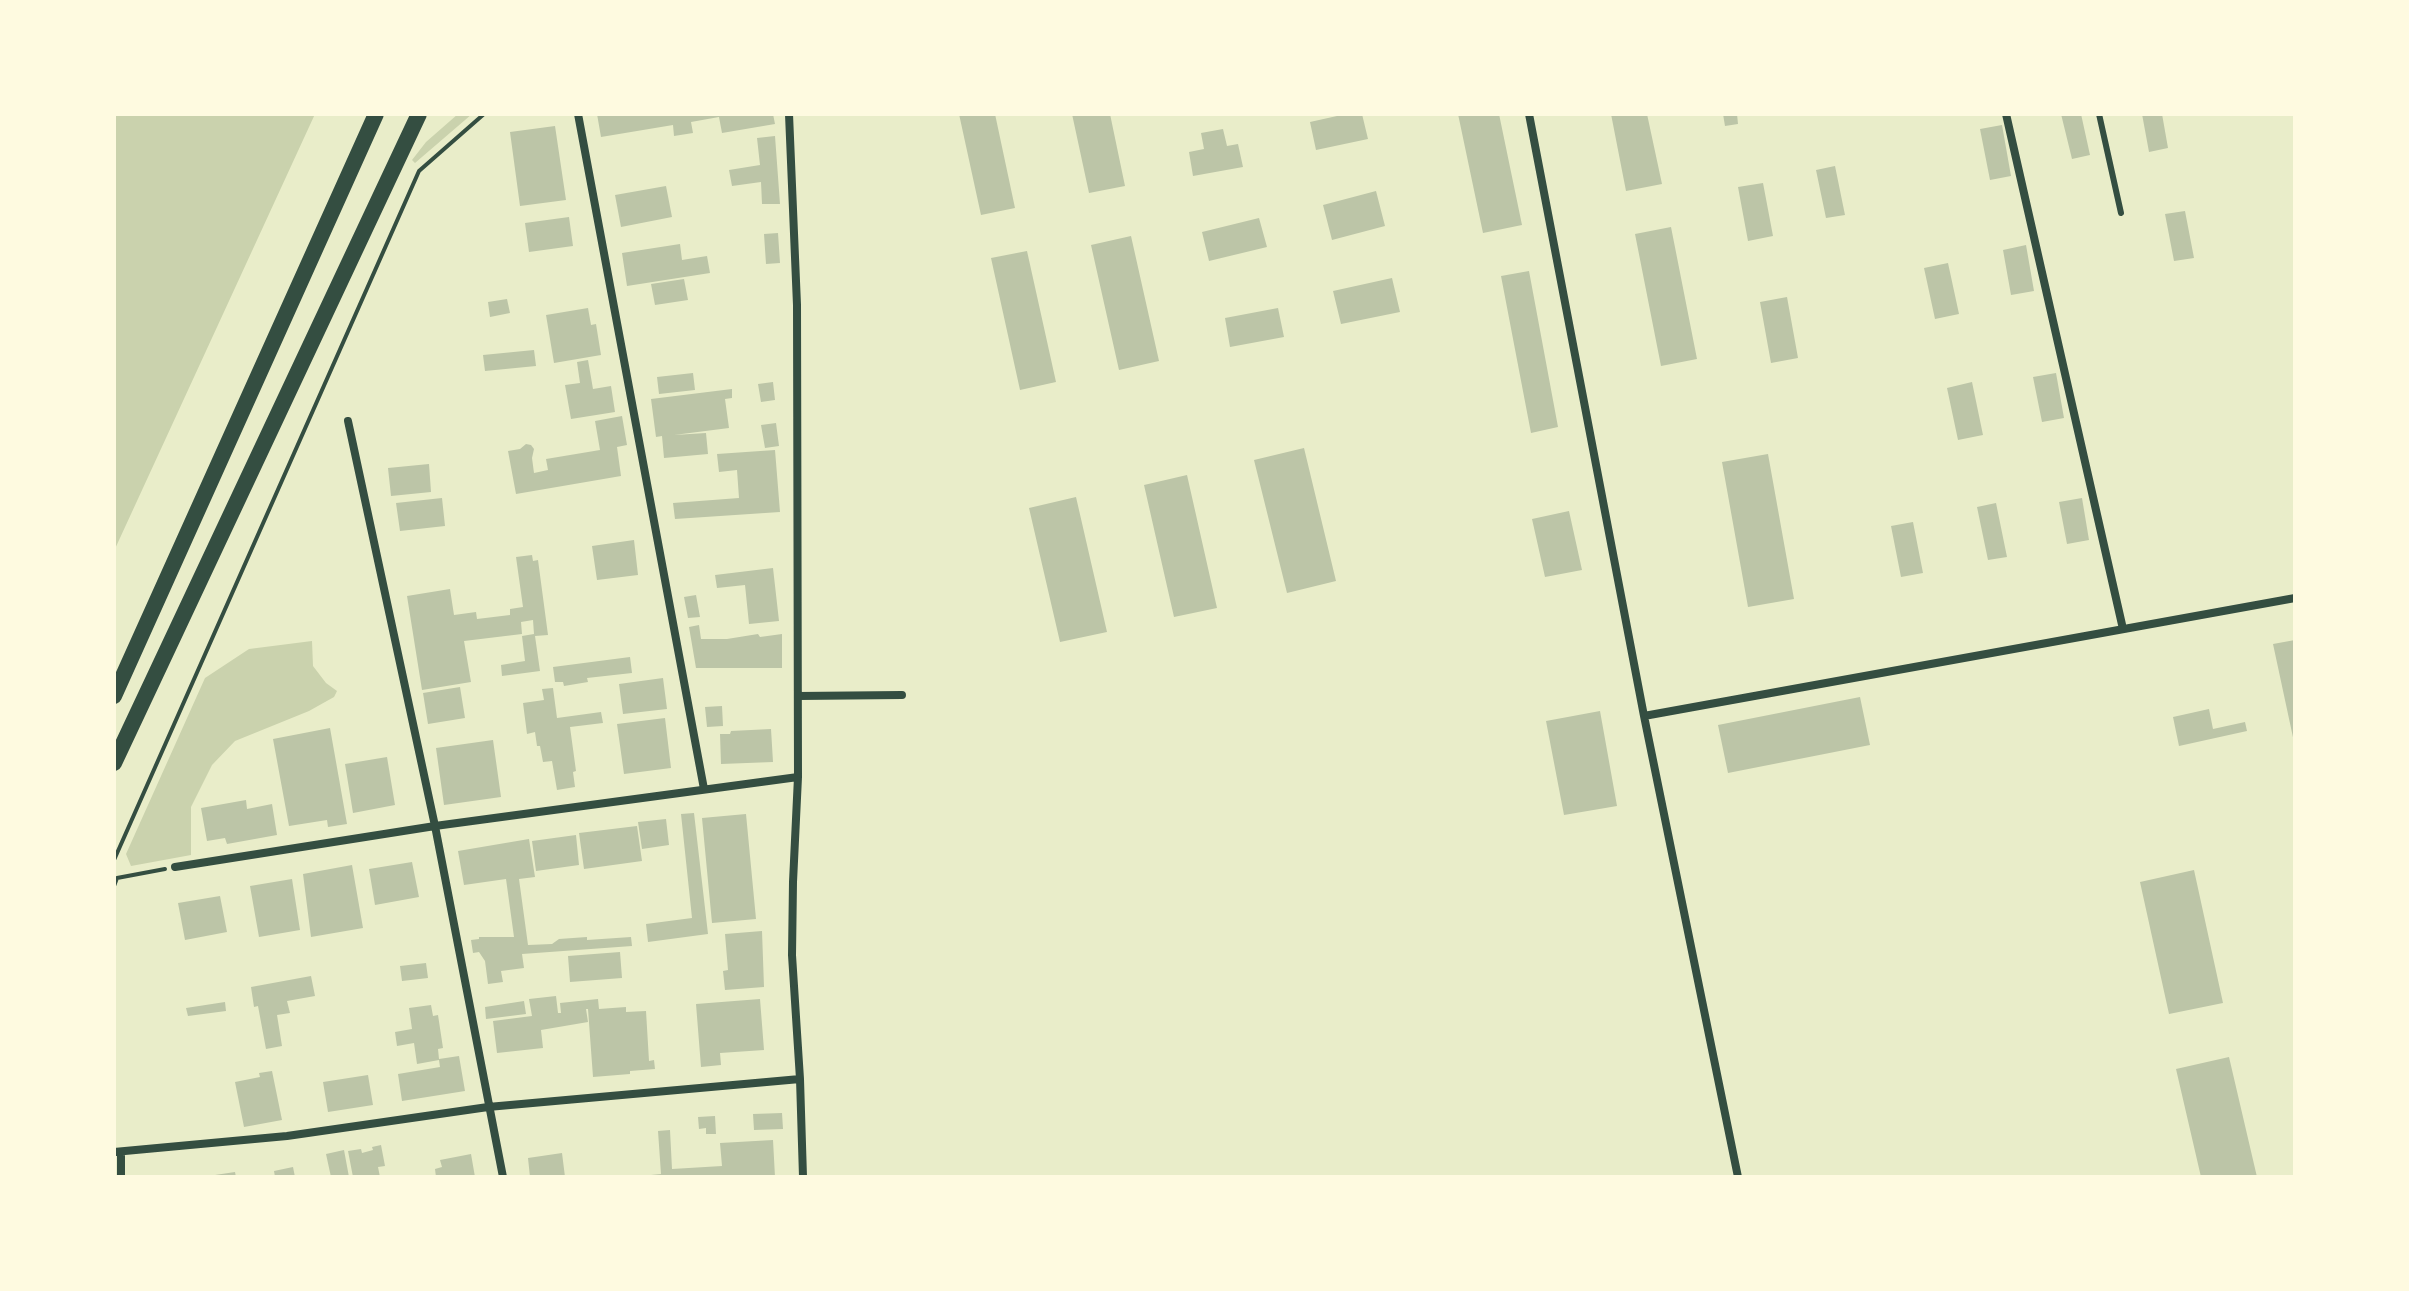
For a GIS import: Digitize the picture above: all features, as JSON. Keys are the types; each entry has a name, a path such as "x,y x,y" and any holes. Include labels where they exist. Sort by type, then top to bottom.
{"main road":[{"path":"114,696 376,114"},
{"path":"114,763 419,114"}],"street":[{"path":"411,131 427,114"},
{"path":"578,114 704,789"},
{"path":"789,114 797,305 798,777 792,955 803,1177"},
{"path":"1529,114 1644,716 1738,1177"},
{"path":"2006,114 2123,629"},
{"path":"348,421 435,826 503,1177"},
{"path":"1644,716 2295,598"},
{"path":"798,696 902,695"},
{"path":"175,867 435,826 798,777"},
{"path":"121,1177 117,1152 287,1136 488,1107 800,1079"}],"lane":[{"path":"2099,114 2121,213"}],"path":[{"path":"114,860 419,171 484,114"},
{"path":"114,886 117,878 175,867"}],"green space":[{"path":"114,114 315,114 114,551"},
{"path":"458,114 472,114 415,163 412,160 426,142"},
{"path":"312,641 313,666 337,691 334,697 309,711 235,741 212,765 191,807 191,855 131,866 126,854 205,678 249,649"}],"building":[{"path":"597,114 773,114 775,124 722,133 719,117 691,122 693,133 674,136 673,125 601,137"},
{"path":"959,114 995,114 1015,208 981,215"},
{"path":"1072,114 1110,114 1125,186 1089,193"},
{"path":"1346,114 1362,114 1368,139 1316,150 1310,122"},
{"path":"1458,114 1499,114 1522,225 1483,233"},
{"path":"1611,114 1647,114 1662,184 1626,191"},
{"path":"1723,114 1737,114 1738,124 1725,126"},
{"path":"2061,114 2081,114 2090,155 2072,159"},
{"path":"2142,114 2162,114 2168,148 2149,152"},
{"path":"2002,125 2011,176 1990,180 1980,129"},
{"path":"555,126 566,200 520,206 510,132"},
{"path":"1223,129 1227,146 1238,144 1243,167 1193,176 1189,152 1204,149 1201,133"},
{"path":"775,136 780,204 762,204 761,182 732,186 729,170 760,165 757,138"},
{"path":"1835,166 1845,215 1826,218 1816,170"},
{"path":"1763,183 1773,236 1748,241 1738,187"},
{"path":"666,186 672,217 621,227 615,195"},
{"path":"1376,191 1385,226 1332,240 1323,205"},
{"path":"2185,211 2194,258 2174,261 2165,214"},
{"path":"569,217 573,246 529,252 525,223"},
{"path":"1259,218 1267,247 1209,261 1202,232"},
{"path":"1671,227 1697,359 1661,366 1635,234"},
{"path":"778,233 780,263 766,264 764,234"},
{"path":"1131,236 1159,361 1119,370 1091,245"},
{"path":"680,244 682,260 707,256 710,273 627,286 622,253"},
{"path":"2026,245 2034,291 2011,295 2003,250"},
{"path":"1027,251 1056,382 1020,390 991,258"},
{"path":"1948,263 1959,314 1935,319 1924,268"},
{"path":"1529,271 1558,427 1531,433 1501,276"},
{"path":"1392,278 1400,312 1341,324 1333,291"},
{"path":"684,279 688,300 655,305 651,284"},
{"path":"1787,297 1798,358 1771,363 1760,302"},
{"path":"507,299 510,313 490,317 488,302"},
{"path":"588,308 591,325 596,324 601,355 554,363 546,315"},
{"path":"1278,308 1284,337 1230,347 1225,318"},
{"path":"534,350 536,366 485,371 483,355"},
{"path":"588,360 593,389 611,386 615,412 571,419 565,385 580,383 577,362"},
{"path":"693,373 695,390 659,394 657,377"},
{"path":"2056,373 2064,418 2042,422 2033,377"},
{"path":"773,382 775,400 761,402 758,384"},
{"path":"1972,382 1983,435 1958,440 1947,388"},
{"path":"732,389 732,398 725,399 729,428 674,435 706,433 708,454 664,458 662,436 656,437 651,399"},
{"path":"622,416 627,445 617,447 621,476 516,494 508,451 531,445 534,449 534,473 548,470 546,459 600,450 595,421"},
{"path":"776,423 779,446 765,448 761,425"},
{"path":"1304,448 1336,581 1287,593 1254,460"},
{"path":"775,450 780,512 675,519 673,503 739,498 737,470 719,472 717,454"},
{"path":"1768,454 1794,599 1748,607 1722,462"},
{"path":"429,464 431,492 391,496 388,468"},
{"path":"1187,475 1217,608 1174,617 1144,485"},
{"path":"1076,497 1107,632 1060,642 1029,508"},
{"path":"442,498 445,526 400,531 396,503"},
{"path":"2082,498 2089,540 2067,544 2059,502"},
{"path":"1996,503 2007,557 1988,560 1977,507"},
{"path":"1569,511 1582,570 1545,577 1532,519"},
{"path":"1913,522 1923,573 1901,577 1891,526"},
{"path":"634,540 638,575 597,580 592,546"},
{"path":"532,555 533,561 538,560 548,635 535,636 540,671 502,676 501,665 525,661 522,636 534,634 533,620 521,622 522,634 464,641 471,682 422,690 407,596 450,589 454,615 476,612 477,619 510,615 510,609 523,607 516,557"},
{"path":"773,568 779,621 749,624 745,585 717,588 715,575"},
{"path":"696,595 700,617 688,618 684,597"},
{"path":"699,625 701,639 782,634 782,668 696,668 689,627"},
{"path":"2295,640 2295,742 2294,742 2273,644"},
{"path":"630,657 632,673 587,678 588,682 564,686 563,682 555,682 553,667"},
{"path":"663,678 667,709 623,714 619,684"},
{"path":"460,687 465,718 428,724 423,693"},
{"path":"553,688 557,718 601,712 603,723 570,727 575,787 557,790 552,761 543,762 535,732 527,734 523,703 544,700 542,689"},
{"path":"1860,697 1870,745 1728,773 1718,725"},
{"path":"722,706 723,726 707,727 705,707"},
{"path":"2209,709 2213,729 2245,722 2247,731 2179,746 2173,717"},
{"path":"1600,711 1617,806 1564,815 1546,721"},
{"path":"665,718 671,768 624,774 617,724"},
{"path":"330,728 347,824 328,827 327,820 289,826 273,739"},
{"path":"771,729 773,762 721,764 720,734"},
{"path":"493,740 501,797 444,805 436,748"},
{"path":"387,757 395,805 353,813 345,764"},
{"path":"246,800 247,809 272,804 277,835 227,844 225,838 207,841 201,808"},
{"path":"694,813 708,934 648,942 646,924 692,918 681,814"},
{"path":"746,814 756,919 712,923 702,818"},
{"path":"666,819 669,845 642,849 638,822"},
{"path":"637,826 642,861 584,869 579,833"},
{"path":"576,835 579,865 536,871 532,841"},
{"path":"529,839 535,877 519,879 528,945 552,944 559,939 631,937 632,946 522,954 524,968 501,971 503,982 488,984 485,961 479,952 473,953 471,940 479,937 514,937 506,879 464,885 458,851"},
{"path":"412,862 419,897 375,905 369,869"},
{"path":"352,865 363,928 311,937 303,874"},
{"path":"2194,870 2223,1003 2169,1014 2140,882"},
{"path":"292,879 300,930 259,937 250,886"},
{"path":"220,896 227,932 185,940 178,903"},
{"path":"762,931 764,987 725,990 723,971 728,970 725,934"},
{"path":"620,952 622,978 570,982 568,956"},
{"path":"426,963 428,978 402,981 400,966"},
{"path":"311,976 315,996 287,1001 290,1013 277,1015 282,1046 266,1049 251,987"},
{"path":"556,996 558,1013 561,1013 560,1003 598,999 599,1009 626,1007 626,1012 646,1011 649,1061 654,1060 655,1069 593,1077 588,1009 588,1022 541,1030 543,1048 497,1053 493,1021 532,1016 529,999"},
{"path":"760,999 764,1050 720,1053 721,1065 701,1067 696,1004"},
{"path":"524,1001 526,1014 486,1019 485,1007"},
{"path":"225,1002 226,1011 188,1016 186,1008"},
{"path":"431,1005 433,1016 438,1015 443,1048 438,1049 439,1059 459,1056 465,1091 402,1101 398,1074 440,1067 439,1060 417,1064 414,1043 397,1046 395,1032 412,1029 409,1008"},
{"path":"2229,1057 2257,1177 2201,1177 2176,1069"},
{"path":"272,1071 282,1120 244,1127 235,1082"},
{"path":"368,1075 373,1105 328,1112 323,1082"},
{"path":"782,1113 783,1129 754,1130 753,1114"},
{"path":"715,1116 716,1134 706,1134 706,1128 699,1129 698,1117"},
{"path":"670,1130 672,1169 722,1166 720,1143 773,1140 775,1177 651,1177 661,1174 658,1131"},
{"path":"381,1145 385,1166 378,1167 380,1177 353,1177 348,1151 361,1149 362,1153"},
{"path":"344,1150 349,1177 331,1177 326,1154"},
{"path":"562,1153 565,1177 530,1177 528,1158"},
{"path":"471,1154 475,1177 436,1177 435,1169 442,1167 440,1160"},
{"path":"293,1167 295,1177 275,1177 274,1171"},
{"path":"235,1172 236,1177 215,1177 215,1175"}]}
